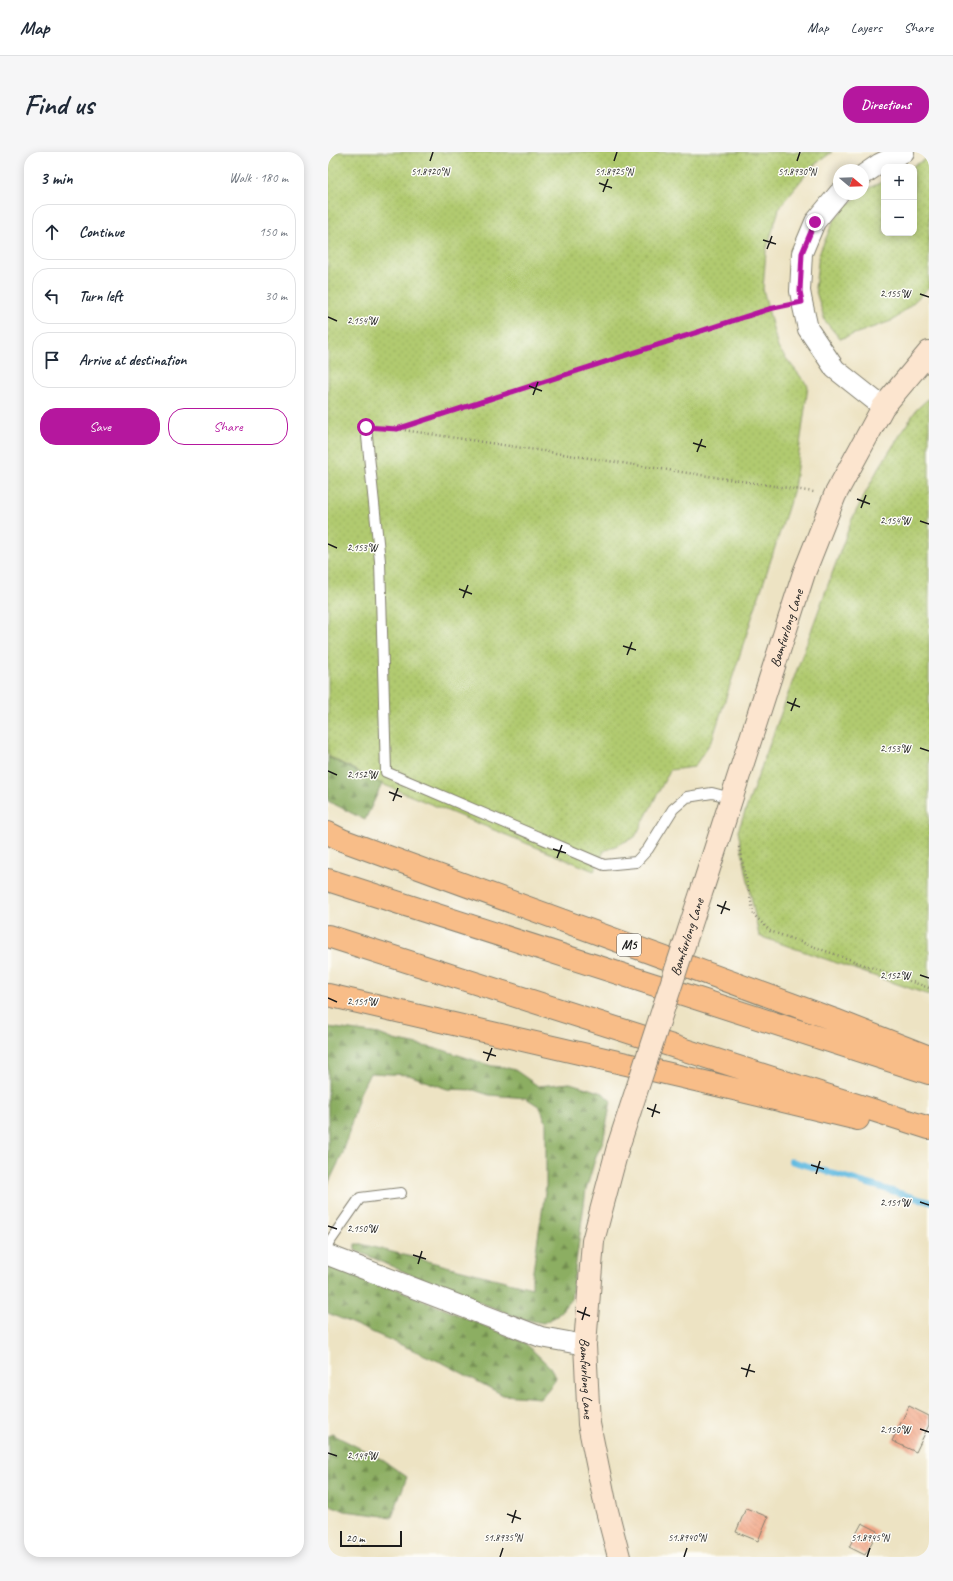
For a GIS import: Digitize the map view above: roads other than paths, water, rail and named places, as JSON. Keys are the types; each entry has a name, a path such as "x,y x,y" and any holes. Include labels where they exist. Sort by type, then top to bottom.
{"highway":[{"name":"M5","path":"328,833 342,840 835,1020 929,1057"},
{"name":"M5","path":"328,880 929,1073"},
{"path":"328,936 929,1128"},
{"path":"328,995 705,1082 929,1136"}],"street":[{"path":"869,171 879,164 904,152"},
{"path":"833,200 815,222 802,253 800,291 808,329 835,369 883,407"},
{"name":"Bamfurlong Lane","path":"619,1557 606,1507 589,1424 585,1345 593,1241 618,1147 722,831 804,573 835,495 883,407 929,352"},
{"path":"328,1255 541,1337 585,1345"}],"lane":[{"path":"366,427 380,562 386,772 604,865 636,862 648,849 673,810 687,797 712,793 732,798"},
{"path":"328,1244 360,1198 401,1193"}],"waterway":[{"path":"791,1161 929,1202"}]}
